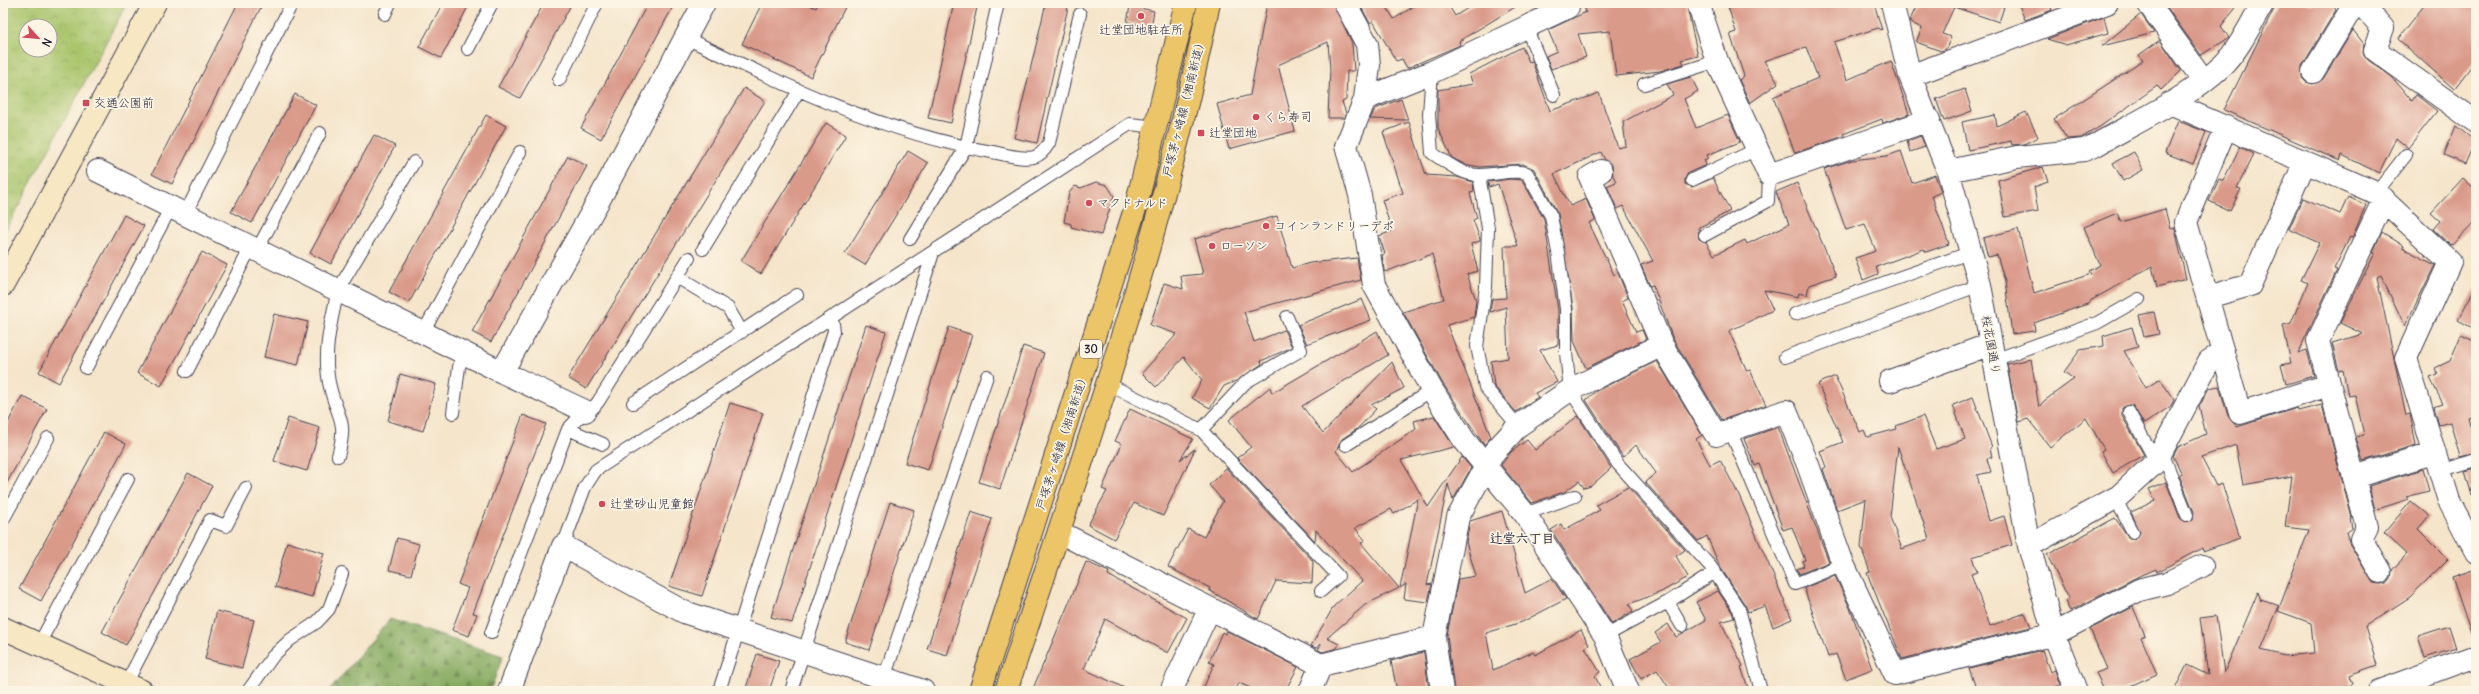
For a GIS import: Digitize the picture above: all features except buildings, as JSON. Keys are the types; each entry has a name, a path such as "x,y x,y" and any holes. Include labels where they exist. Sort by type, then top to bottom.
{"main road":[{"name":"戸塚茅ヶ崎線（湘南新道）","path":"980,691 1090,354 1136,206 1157,127 1186,3"},
{"name":"戸塚茅ヶ崎線（湘南新道）","path":"1006,691 1059,532 1144,263 1186,108 1209,3"}],"street":[{"path":"3,285 156,3"},
{"path":"502,372 600,198 704,3"},
{"path":"1345,3 1367,44 1369,65 1365,99 1346,146 1360,195 1374,285 1432,390 1464,440 1525,514 1605,636 1628,691"},
{"path":"1365,99 1432,72 1568,7 1567,3"},
{"path":"1698,3 1717,61 1769,175 1929,120"},
{"name":"桜花園通り","path":"1892,3 1910,76 1929,120 1948,171 1972,252 1980,285 2029,546 2054,634 2076,691"},
{"path":"1910,76 2106,3"},
{"path":"2148,3 2204,81"},
{"path":"1948,171 2017,157 2084,150 2170,104 2204,81 2224,64 2263,3"},
{"path":"2313,72 2355,3"},
{"path":"2360,3 2383,28 2375,50 2476,122"},
{"path":"2170,104 2226,127 2380,196 2450,262 2406,358 2436,462 2449,501 2476,552"},
{"path":"2226,127 2186,222 2240,413 2329,385"},
{"path":"2208,297 2250,285 2305,162"},
{"path":"98,171 502,372 585,411"},
{"path":"1601,171 1590,177 1662,345 1716,435 1786,411 1808,465 1843,564 1895,674 2054,634 2139,590 2167,583 2202,566"},
{"path":"2380,196 2318,342 2367,527 2361,539 2380,572"},
{"path":"1442,691 1434,637 1458,516 1494,452 1518,426 1570,390 1662,345"},
{"path":"1890,381 1992,352"},
{"path":"2029,546 2115,498 2159,457 2209,361 2223,352"},
{"path":"2354,477 2436,462"},
{"path":"1059,532 1209,610 1321,665 1434,637"},
{"path":"509,691 564,546 684,612 923,691"},
{"path":"1171,691 1209,610"},
{"path":"3,628 137,689"},
{"path":"2380,691 2470,658 2476,661"},
{"path":"1310,691 1321,665"}],"lane":[{"path":"86,368 178,210 292,3"},
{"path":"384,14 390,3"},
{"path":"468,49 492,3"},
{"path":"559,80 598,3"},
{"path":"910,239 966,147 998,3"},
{"path":"686,38 798,92 872,119 966,147 1033,158 1044,151 1049,143 1080,14"},
{"path":"1526,27 1554,95"},
{"path":"1644,84 1717,61"},
{"path":"1432,72 1428,114 1432,153 1456,169 1479,176 1519,171 1527,173 1551,216 1566,309 1566,353 1570,390 1618,464 1715,572 1739,609 1762,691"},
{"path":"703,249 798,92"},
{"path":"564,546 585,486 596,470 1130,124 1157,127"},
{"path":"187,371 320,133"},
{"path":"1692,180 1757,150"},
{"path":"423,333 520,152"},
{"path":"2380,196 2406,155"},
{"path":"338,456 343,436 343,421 330,387 326,349 338,290 414,162"},
{"path":"1705,236 1768,201 1769,175"},
{"path":"1479,176 1488,228 1486,287 1477,346 1485,387 1518,426"},
{"path":"1795,314 1972,252"},
{"path":"791,691 933,253"},
{"path":"491,633 568,429 585,411 593,408 598,402 688,258"},
{"path":"677,277 728,308 742,332"},
{"path":"1785,357 1980,285"},
{"path":"632,403 797,295"},
{"path":"1992,352 2097,323 2139,299"},
{"path":"1201,430 1246,382 1301,350 1287,317"},
{"path":"719,691 834,331 833,324"},
{"path":"453,413 459,367 464,353"},
{"path":"884,678 987,376"},
{"path":"1106,383 1201,430 1338,576 1321,591"},
{"path":"1346,445 1432,390"},
{"path":"2129,412 2159,457 2187,515"},
{"path":"568,429 603,444"},
{"path":"1730,430 1795,584 1843,564"},
{"path":"3,520 48,438"},
{"path":"2436,462 2476,460"},
{"path":"39,644 128,479"},
{"path":"137,689 210,520 226,526 246,488"},
{"path":"1525,514 1575,496"},
{"path":"2115,498 2133,532"},
{"path":"1605,636 1668,602 1715,572"},
{"path":"248,691 273,656 317,622 329,609 342,574"},
{"path":"1668,602 1682,626"}],"green space":[{"path":"3,3 127,3 3,235"},
{"path":"390,619 503,656 490,691 329,691"}],"place":[{"name":"辻堂団地駐在所","path":"1141,16"},
{"name":"交通公園前","path":"86,103"},
{"name":"くら寿司","path":"1256,117"},
{"name":"辻堂団地","path":"1201,133"},
{"name":"マクドナルド","path":"1089,203"},
{"name":"コインランドリーデポ","path":"1266,226"},
{"name":"ローソン","path":"1212,246"},
{"name":"辻堂砂山児童館","path":"602,504"}],"district":[{"name":"辻堂六丁目","path":"1522,538"}]}
